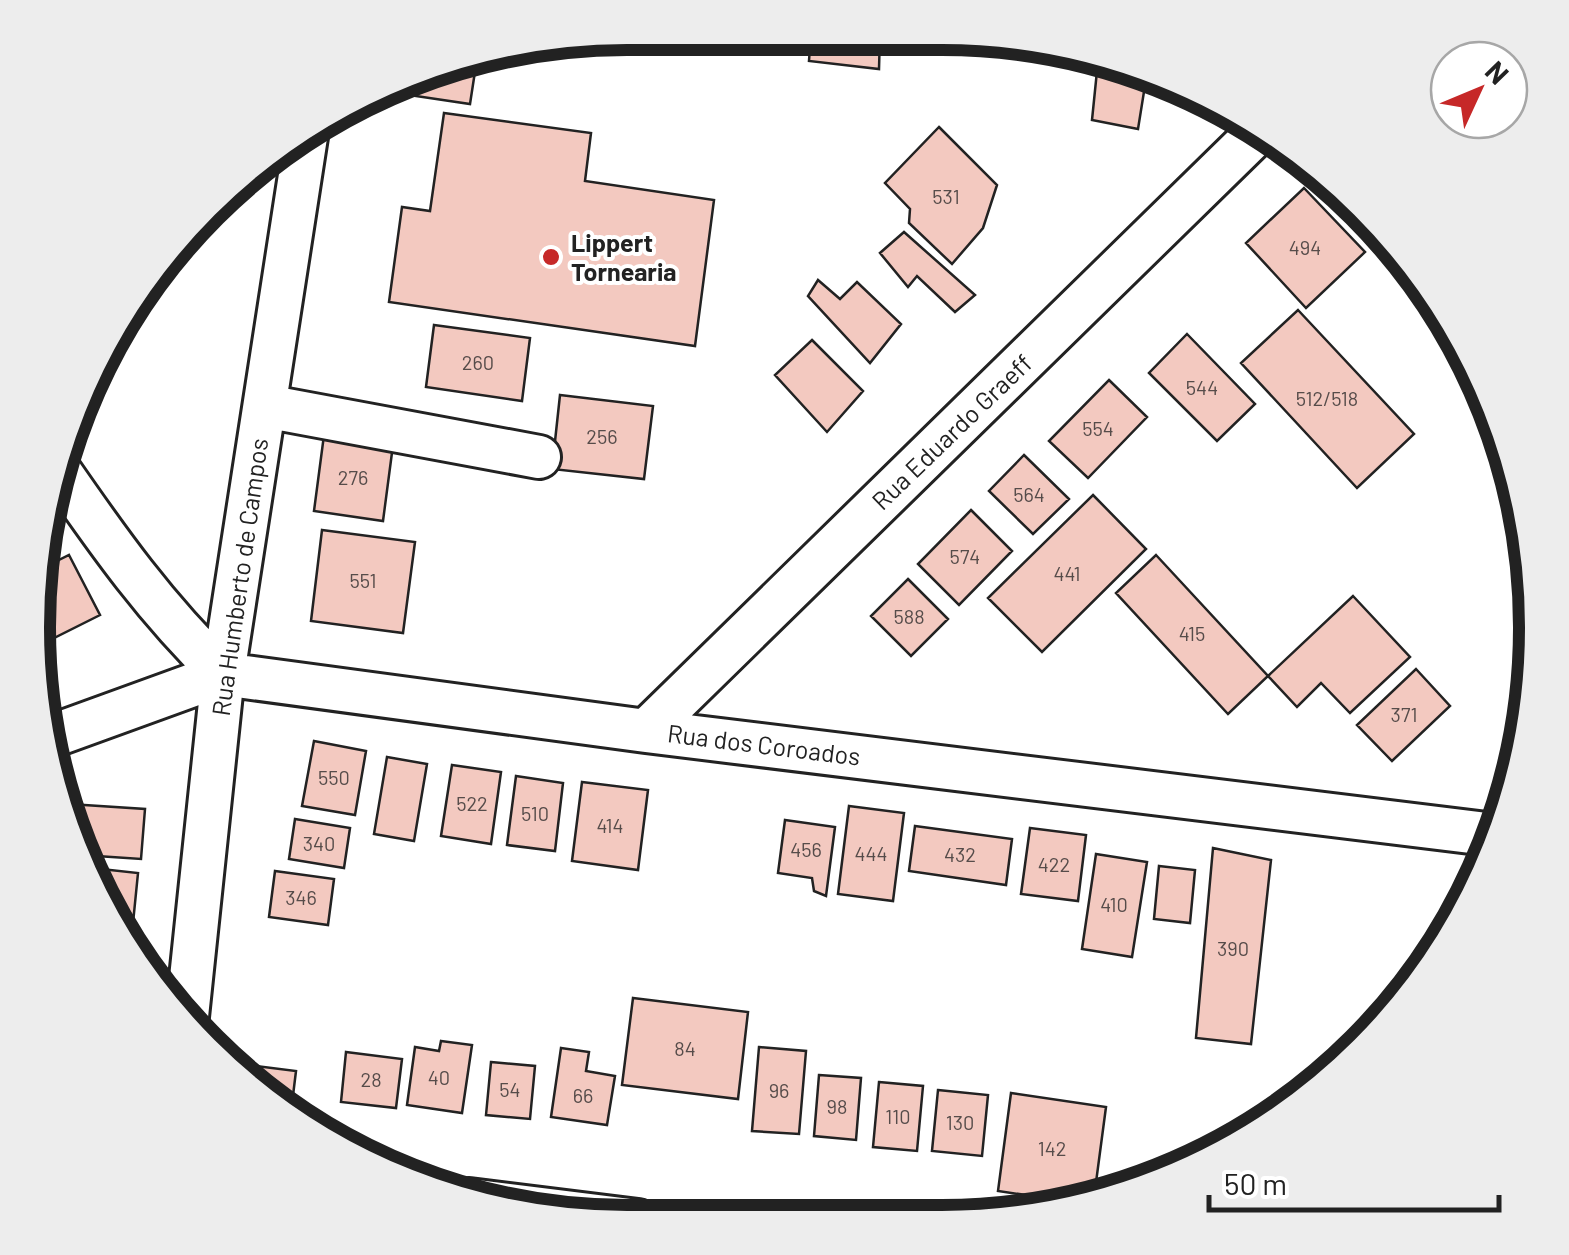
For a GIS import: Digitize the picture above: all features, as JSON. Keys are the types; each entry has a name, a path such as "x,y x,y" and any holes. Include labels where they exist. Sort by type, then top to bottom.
{"street":[{"name":"Rua Eduardo Graeff","path":"646,731 1251,140"},
{"name":"Rua Humberto de Campos","path":"189,1003 224,674 304,149"},
{"path":"265,406 539,457"},
{"path":"68,484 126,568 178,630 224,674"},
{"name":"Rua dos Coroados","path":"60,733 224,674 646,731 1480,833"}],"building":[{"path":"810,50 880,50 879,69 809,61"},
{"path":"475,71 470,104 409,95 442,81"},
{"path":"1097,72 1145,88 1138,129 1092,120"},
{"name":"Lippert Tornearia","path":"444,113 591,133 585,181 714,200 695,346 389,302 402,207 430,211"},
{"path":"939,127 997,185 983,228 952,264 909,223 910,209 885,183"},
{"path":"1304,188 1365,252 1306,308 1246,243"},
{"path":"904,232 975,295 955,312 917,276 908,287 880,253"},
{"path":"818,280 840,299 857,282 901,324 870,363 808,296"},
{"path":"1298,310 1414,434 1357,488 1241,363"},
{"path":"434,325 530,338 522,401 426,387"},
{"path":"1187,334 1255,404 1217,441 1149,373"},
{"path":"812,340 863,391 827,432 775,375"},
{"path":"1109,380 1147,417 1088,478 1049,441"},
{"path":"560,395 653,406 644,479 552,469"},
{"path":"324,435 393,445 383,521 314,511"},
{"path":"1024,455 1069,499 1033,534 989,491"},
{"path":"1093,495 1146,549 1042,652 988,598"},
{"path":"971,510 1012,551 959,605 918,564"},
{"path":"322,530 415,542 403,633 311,621"},
{"path":"69,555 100,615 50,640 51,590 54,563"},
{"path":"1156,555 1268,676 1228,714 1116,593"},
{"path":"908,579 948,619 911,656 871,616"},
{"path":"1353,596 1410,657 1350,713 1321,683 1297,707 1268,676"},
{"path":"1416,669 1450,706 1392,761 1357,725"},
{"path":"314,741 366,751 355,815 302,806"},
{"path":"387,757 427,764 414,841 374,834"},
{"path":"452,765 501,772 491,844 441,836"},
{"path":"516,776 563,783 555,851 507,845"},
{"path":"582,782 648,790 638,870 572,861"},
{"path":"78,805 145,809 141,859 98,856"},
{"path":"849,806 904,813 893,901 838,894"},
{"path":"295,819 350,828 344,868 289,859"},
{"path":"785,820 835,827 826,896 814,891 812,878 778,873"},
{"path":"915,826 1012,839 1006,885 909,871"},
{"path":"1030,828 1086,835 1078,901 1021,894"},
{"path":"1213,848 1271,860 1251,1044 1196,1038"},
{"path":"1096,854 1147,862 1132,957 1082,949"},
{"path":"1159,866 1195,870 1190,923 1154,919"},
{"path":"104,869 138,873 133,925"},
{"path":"275,871 334,879 328,925 269,917"},
{"path":"633,998 748,1012 738,1099 622,1085"},
{"path":"441,1041 472,1045 462,1113 407,1105 415,1047 439,1051"},
{"path":"759,1047 806,1051 799,1134 752,1131"},
{"path":"561,1048 589,1052 586,1071 615,1076 607,1125 551,1117"},
{"path":"346,1052 402,1059 396,1108 341,1102"},
{"path":"491,1062 535,1066 530,1119 486,1115"},
{"path":"251,1065 296,1071 293,1098"},
{"path":"819,1075 861,1078 856,1140 814,1136"},
{"path":"879,1082 923,1086 917,1151 873,1147"},
{"path":"938,1090 988,1095 982,1156 932,1151"},
{"path":"1011,1093 1106,1107 1096,1184 1037,1197 998,1191"}],"place":[{"name":"Lippert Tornearia","path":"551,257"}]}
